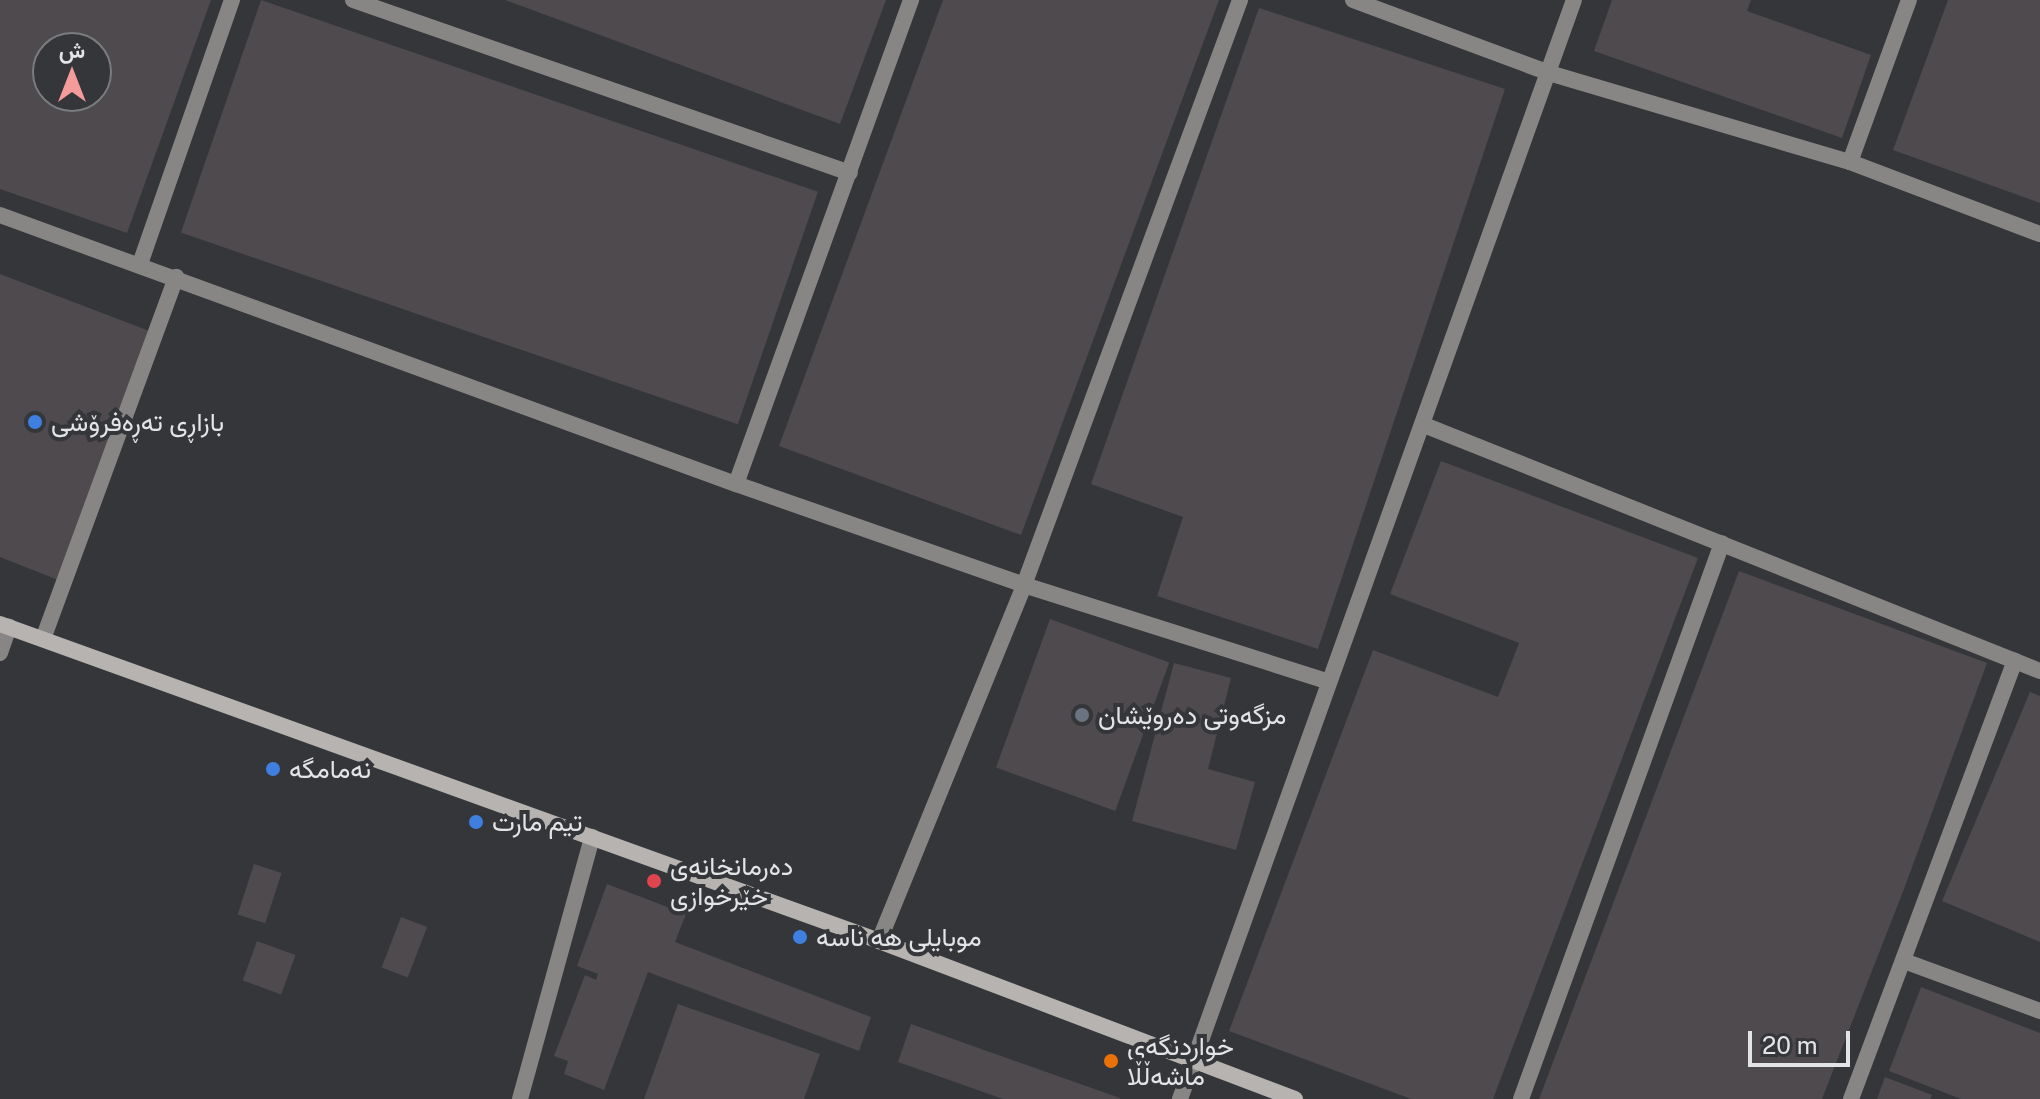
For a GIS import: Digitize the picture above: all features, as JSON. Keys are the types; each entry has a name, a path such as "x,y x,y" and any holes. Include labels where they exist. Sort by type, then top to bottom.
{"street":[{"path":"140,264 232,0"},
{"path":"353,0 850,173"},
{"path":"736,484 911,0"},
{"path":"879,941 1024,585 1240,0"},
{"path":"1353,0 1549,73 1850,162 2040,234"},
{"path":"1180,1099 1574,0"},
{"path":"1850,162 1909,0"},
{"path":"0,215 736,484 1024,585 1329,682"},
{"path":"43,639 176,277"},
{"path":"1424,425 2040,671"},
{"path":"1521,1099 1722,543"},
{"path":"0,653 5,625 879,941 1192,1063 1295,1099"},
{"path":"1851,1099 2015,661"},
{"path":"520,1099 592,837"},
{"path":"1904,961 2040,1011"}],"building":[{"path":"0,0 211,0 127,233 0,189"},
{"path":"261,0 818,192 738,424 181,233"},
{"path":"505,0 886,0 840,124"},
{"path":"943,0 1219,0 1021,535 779,446"},
{"path":"1612,0 1751,0 1747,11 1871,55 1842,138 1594,51"},
{"path":"1948,0 2040,0 2040,203 1893,150"},
{"path":"1259,8 1505,89 1318,649 1157,596 1183,517 1091,484"},
{"path":"0,274 152,332 58,580 0,557"},
{"path":"1441,461 1698,558 1493,1099 1411,1099 1229,1031 1373,650 1498,697 1519,643 1390,594"},
{"path":"1739,571 1987,663 1904,889 1822,1099 1539,1099"},
{"name":"مزگەوتی دەروێشان","path":"1050,619 1169,662 1115,811 996,767"},
{"path":"1174,663 1231,678 1208,769 1255,782 1236,850 1132,821"},
{"path":"2030,692 2040,696 2040,942 1942,901"},
{"path":"254,864 282,873 265,923 238,914"},
{"path":"607,884 686,914 675,942 871,1017 859,1051 648,972 604,1090 564,1074 568,1061 554,1056 585,975 596,980 598,974 577,966"},
{"path":"401,917 427,927 408,977 382,967"},
{"path":"257,941 296,955 281,994 243,980"},
{"path":"1921,987 2040,1033 2040,1099 1961,1099 1889,1071"},
{"path":"678,1004 820,1054 804,1099 644,1099"},
{"path":"911,1024 1120,1099 1003,1099 898,1062"},
{"path":"1885,1077 1932,1095 1930,1099 1877,1099"}],"place":[{"name":"بازاڕی تەڕەفرۆشی","path":"35,422"},
{"name":"مزگەوتی دەروێشان","path":"1082,715"},
{"name":"نەمامگە","path":"273,769"},
{"name":"تیم مارت","path":"476,822"},
{"name":"دەرمانخانەی خێرخوازی","path":"654,881"},
{"name":"موبایلی هه ناسه","path":"800,937"},
{"name":"خواردنگەی ماشەڵڵا","path":"1111,1061"}]}
